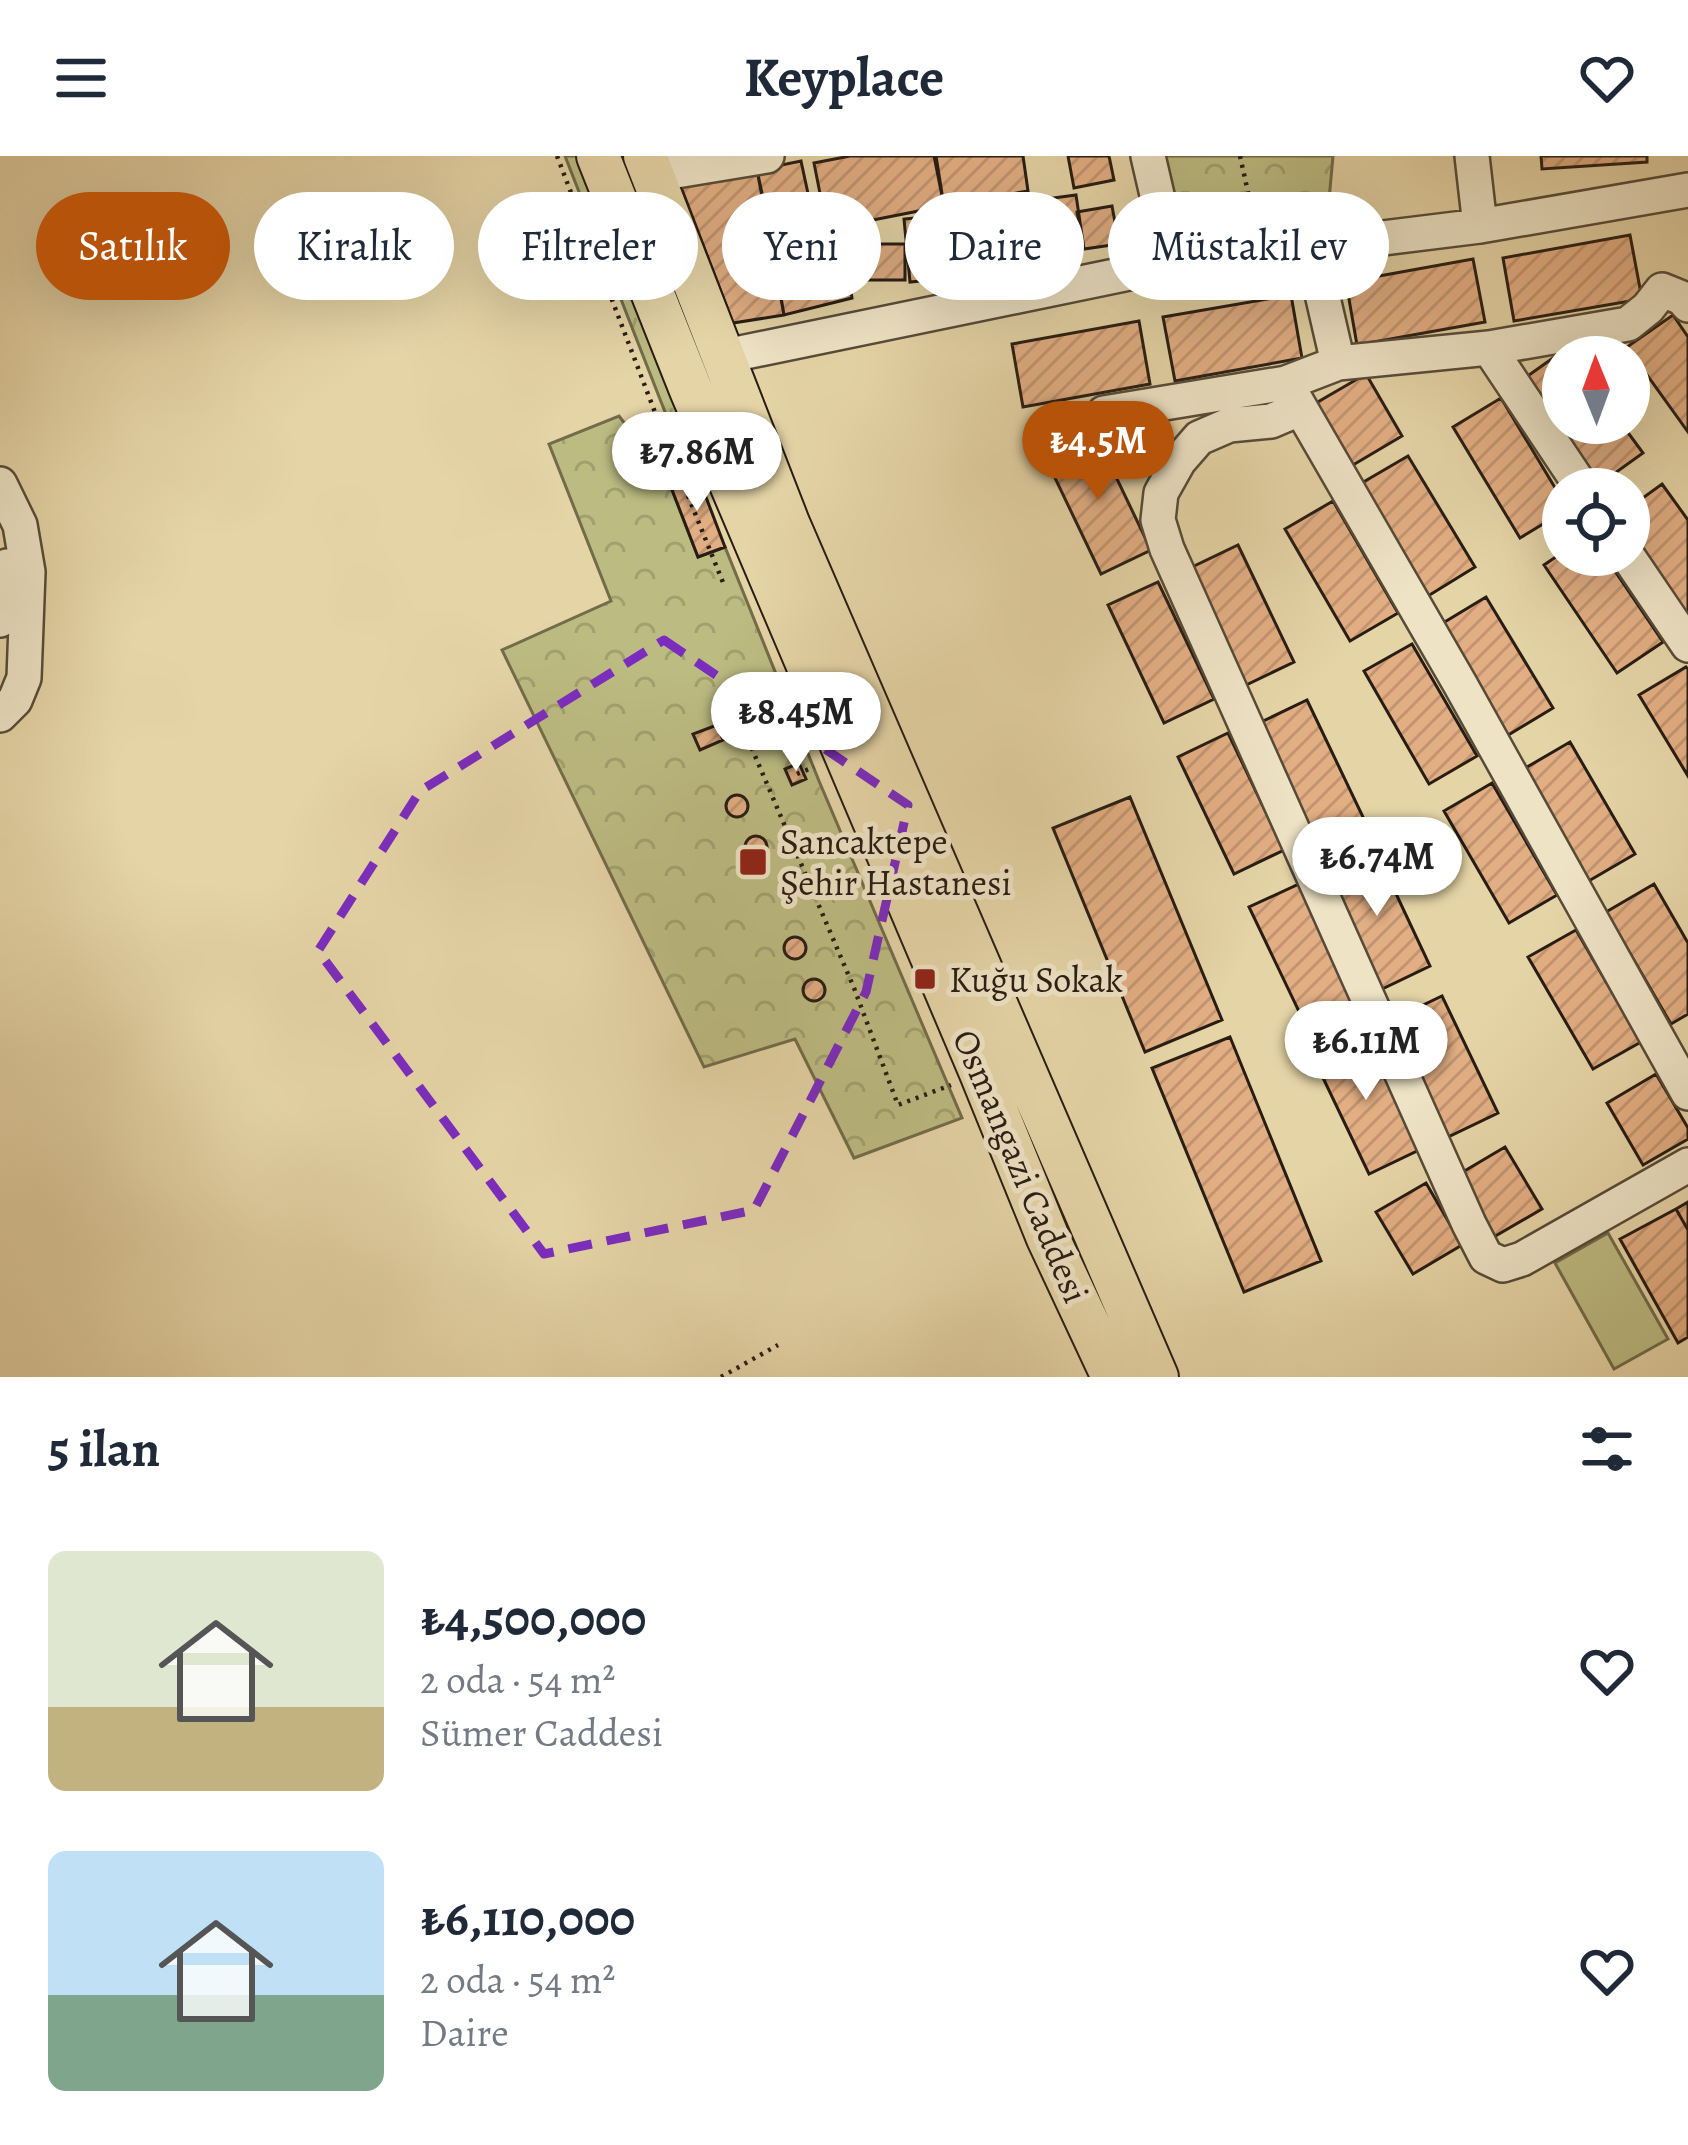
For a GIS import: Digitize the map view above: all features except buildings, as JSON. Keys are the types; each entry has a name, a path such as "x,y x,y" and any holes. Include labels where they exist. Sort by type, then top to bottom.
{"main road":[{"name":"Osmangazi Caddesi","path":"598,156 691,390 1048,1238 1113,1377"},
{"name":"Osmangazi Caddesi","path":"649,165 788,523 1157,1377"}],"street":[{"path":"649,165 767,156"},
{"path":"1148,156 1156,192"},
{"path":"1472,156 1480,226"},
{"path":"1389,237 1688,190"},
{"path":"721,357 1108,277"},
{"path":"1688,305 1662,290 1628,324 1489,348 1338,362 1293,396 1270,421 1229,425 1199,438 1161,493 1158,520 1241,718 1486,1257 1503,1265 1522,1259 1688,1165"},
{"path":"1324,300 1338,362"},
{"path":"1489,348 1569,468"},
{"path":"1104,413 1293,396"},
{"path":"1293,396 1688,1093"},
{"path":"0,484 20,525 28,572 24,678 16,700 0,715"},
{"path":"0,523 8,555 0,620"},
{"path":"1641,576 1688,645"}],"path":[{"path":"557,156 661,428"},
{"path":"1240,156 1248,192"},
{"path":"680,478 724,585"},
{"path":"718,733 820,692"},
{"path":"741,723 854,988 898,1105 982,1073"},
{"path":"721,1377 778,1345"}],"highlighted area":[{"path":"664,640 908,805 866,992 754,1210 544,1254 318,951 420,791"}],"green space":[{"path":"565,156 583,156 597,192 579,192"},
{"path":"1165,156 1333,156 1330,192 1172,192"},
{"path":"621,300 639,300 683,411 667,417"},
{"path":"619,416 669,482 698,557 725,547 962,1118 854,1158 795,1039 704,1067 502,650 611,601 549,444"},
{"path":"1608,1233 1668,1339 1614,1369 1555,1263"}],"place":[{"name":"Sancaktepe Şehir Hastanesi","path":"753,862"},
{"name":"Kuğu Sokak","path":"925,979"}]}
